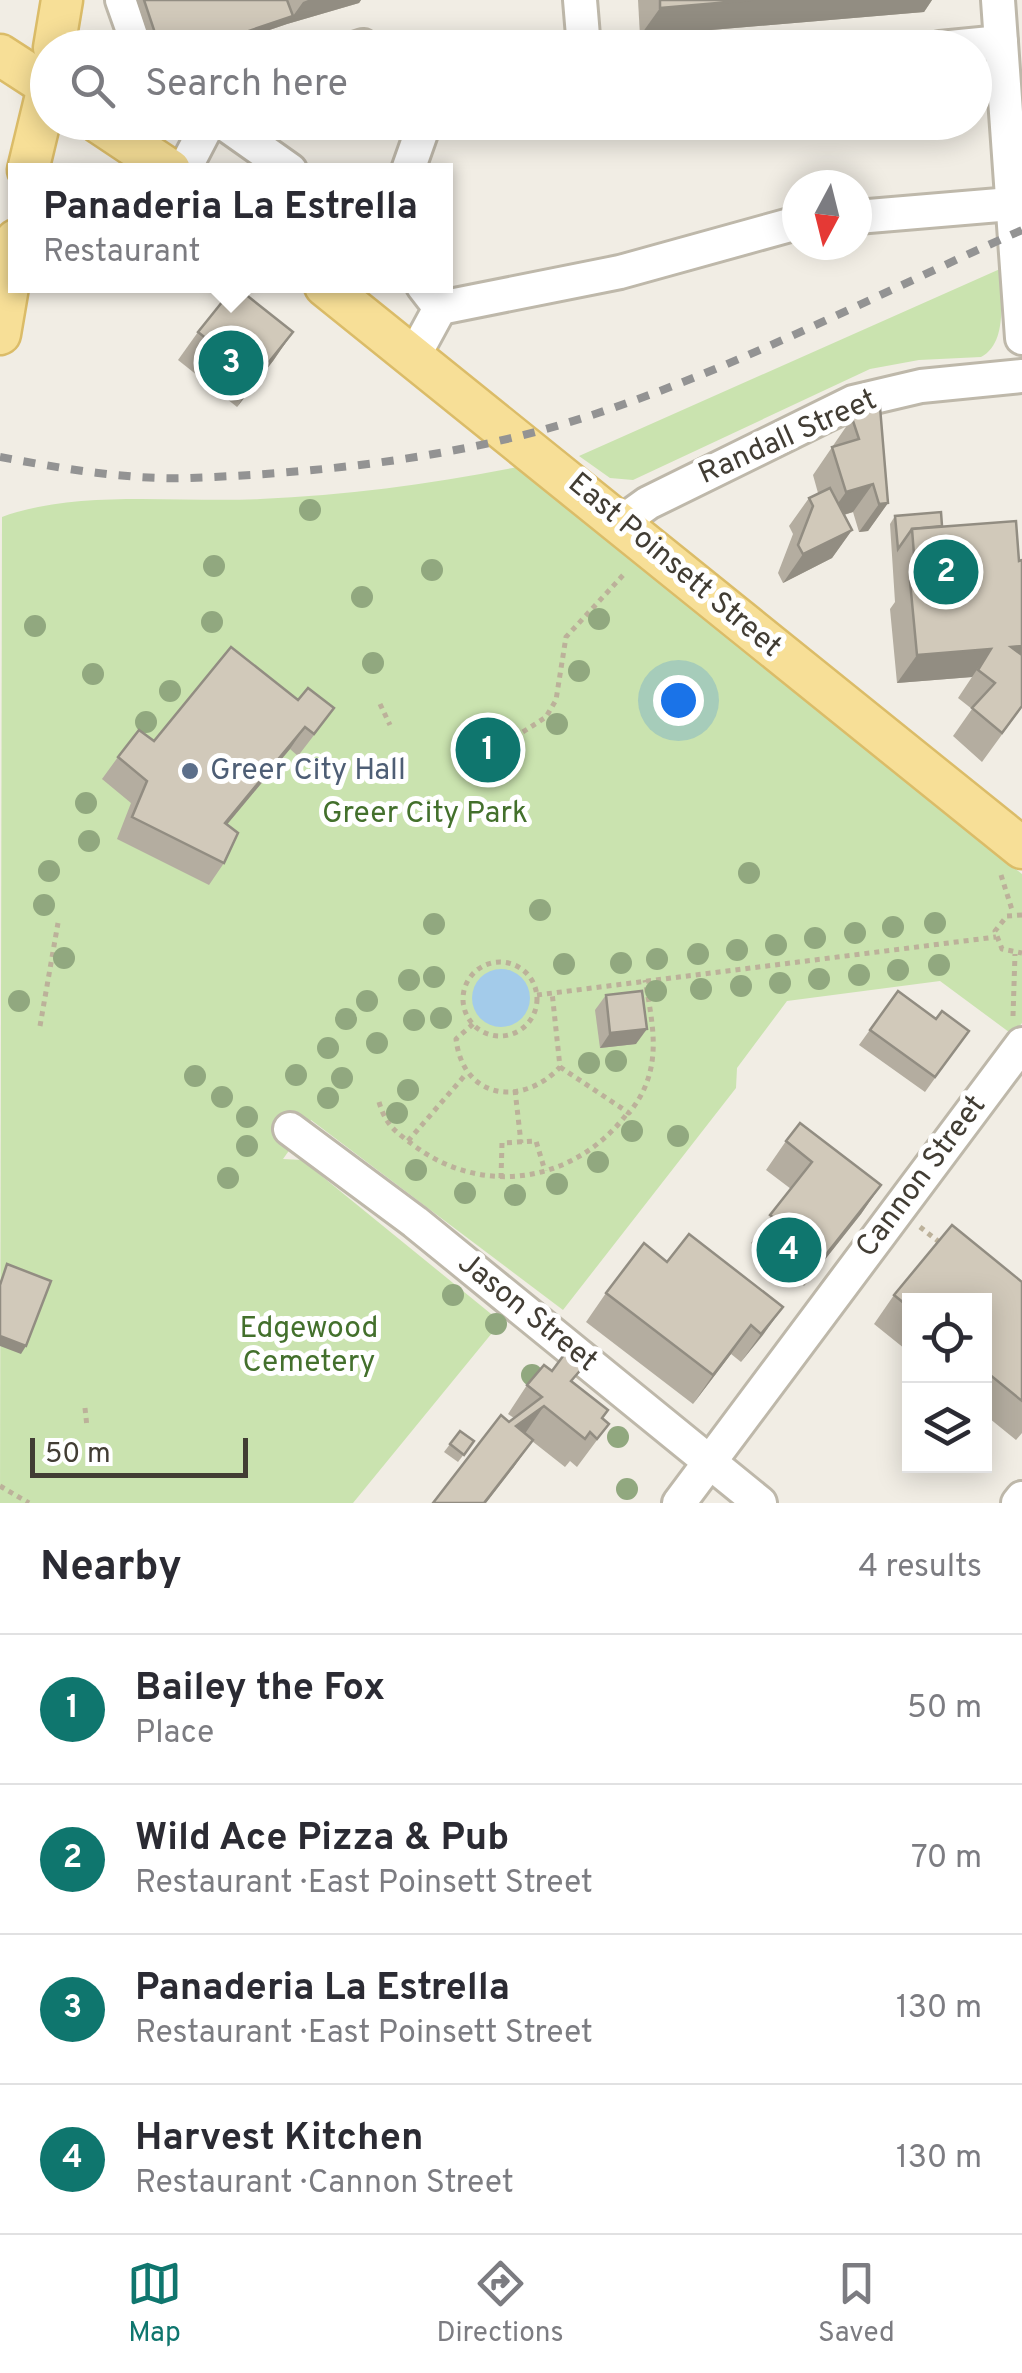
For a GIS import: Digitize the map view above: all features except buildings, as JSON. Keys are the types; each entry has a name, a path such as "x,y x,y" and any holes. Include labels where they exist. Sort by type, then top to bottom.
{"main road":[{"path":"57,30 62,0"},
{"path":"0,55 30,74"},
{"path":"125,140 160,163"},
{"path":"0,334 8,266"},
{"name":"East Poinsett Street","path":"335,293 623,521 706,595 1022,848"}],"street":[{"path":"122,0 133,30"},
{"path":"580,0 582,30"},
{"path":"998,0 1014,127 1011,204 1022,338"},
{"path":"992,43 1001,42"},
{"path":"188,163 200,140"},
{"path":"248,140 280,163"},
{"path":"872,216 1011,204"},
{"path":"415,354 432,297 620,272 735,244 782,225"},
{"name":"Randall Street","path":"623,521 648,503 854,402 921,386 1022,376"},
{"name":"Cannon Street","path":"679,1503 1015,1036"},
{"name":"Jason Street","path":"290,1129 415,1222 760,1503"}],"path":[{"path":"465,740 512,739 546,717 556,700 566,637 619,574 633,568"},
{"path":"380,704 390,724"},
{"path":"1015,1036 1019,954 1002,949 996,938 1001,919 1022,914"},
{"path":"40,1026 58,924"},
{"path":"537,995 996,938"},
{"path":"490,964 515,966 526,972 537,995 532,1018 515,1033 492,1035 472,1024 463,1003 474,975 490,964"},
{"path":"467,969 474,975"},
{"path":"606,976 607,984"},
{"path":"378,1102 385,1124 439,1163 501,1178 544,1172 592,1150 643,1095 654,1064 644,980"},
{"path":"552,992 560,1067 626,1115"},
{"path":"455,1004 463,1003"},
{"path":"472,1024 456,1039 460,1067 485,1087 515,1090 548,1080 560,1067"},
{"path":"408,1141 466,1074"},
{"path":"515,1090 521,1143"},
{"path":"501,1178 502,1143 536,1141 544,1172"},
{"path":"918,1226 954,1254"},
{"path":"85,1408 87,1427"},
{"path":"0,1486 29,1503"}],"green space":[{"path":"1000,269 999,330 990,350 981,357 919,360 870,369 633,480 610,478 579,456"},
{"name":"Greer City Park","path":"517,467 1022,874 1022,1023 1013,1035 940,981 787,1001 737,1068 736,1088 563,1310 311,1120 283,1159 302,1160 501,1322 353,1503 0,1503 2,517 31,508 95,500 229,500 357,492"}],"water":[{"path":"501,969 522,977 530,998 522,1019 501,1027 480,1019 472,998 480,977"}],"railway":[{"path":"0,457 117,475 188,478 344,467 498,441 598,413 706,373 1022,230"}],"place":[{"name":"Panaderia La Estrella","path":"231,363"},
{"name":"Wild Ace Pizza & Pub","path":"946,572"},
{"name":"Bailey the Fox","path":"488,750"},
{"name":"Greer City Hall","path":"190,771"},
{"name":"Harvest Kitchen","path":"789,1250"}],"park label":[{"name":"Edgewood Cemetery","path":"309,1346"}]}
